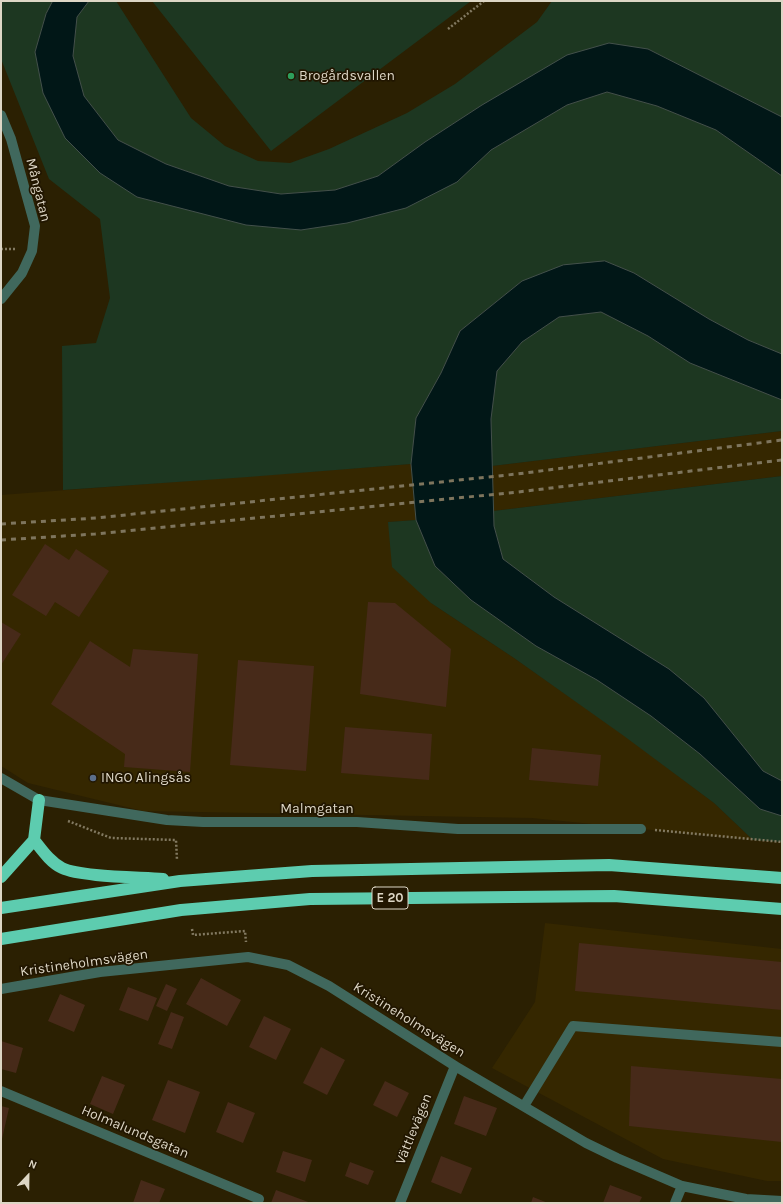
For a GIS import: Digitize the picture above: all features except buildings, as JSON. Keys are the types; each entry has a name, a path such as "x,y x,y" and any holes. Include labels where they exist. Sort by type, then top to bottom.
{"highway":[{"path":"1,877 34,840 39,800"},
{"path":"34,840 50,859 62,868 78,872 180,882"},
{"name":"E 20","path":"1,908 180,882 312,872 609,865 782,878"},
{"name":"E 20","path":"1,939 181,910 310,899 614,896 782,909"}],"street":[{"name":"Mångatan","path":"1,115 11,139 35,226 32,251 22,273 1,299"},
{"name":"Malmgatan","path":"1,778 39,800 150,818 203,822 357,822 458,829 640,829"},
{"name":"Kristineholmsvägen","path":"1,989 100,972 248,957 288,965 329,986 455,1066 586,1143 682,1186 746,1199 782,1202"},
{"path":"524,1106 573,1026 782,1042"},
{"name":"Vättlevägen","path":"400,1203 455,1066"},
{"name":"Holmalundsgatan","path":"1,1091 259,1200"},
{"path":"675,1203 682,1186"}],"path":[{"path":"448,29 484,1"},
{"path":"1,248 19,249"},
{"path":"66,820 111,838 176,840 177,860"},
{"path":"640,829 782,842"},
{"path":"192,929 193,935 245,931 248,957"}],"shaded area":[{"path":"53,1 89,1 77,17 73,56 84,96 118,140 166,164 229,186 281,194 335,190 378,176 425,142 482,105 567,55 609,43 648,49 782,117 782,176 716,130 657,106 607,92 567,105 491,150 457,182 406,208 347,223 301,230 246,225 137,197 100,173 65,138 43,93 35,52 46,14"},
{"path":"605,261 634,273 709,319 748,340 782,354 782,400 690,363 648,336 601,312 559,317 522,342 497,371 491,419 494,526 503,559 554,597 669,669 704,698 763,771 782,781 782,816 760,809 700,754 651,716 597,680 536,646 471,600 435,566 416,520 411,464 416,418 441,373 460,331 522,281 563,265"},
{"path":"782,431 782,476 493,511 492,466"},
{"path":"411,464 416,520 388,522 431,603 514,658 624,735 714,803 753,840 532,818 143,811 28,783 1,766 1,495"},
{"path":"545,923 782,949 782,1181 767,1181 663,1159 492,1068 535,1002"}],"green space":[{"path":"1,1 53,1 46,14 35,52 137,197 186,209 457,182 491,150 567,105 607,92 657,106 716,130 782,176 782,354 748,340 709,319 634,273 605,261 522,281 460,331 441,373 416,418 411,464 63,490 62,346 96,343 110,298 100,219 49,179 1,59"},
{"path":"89,1 116,1 191,118 225,146 258,161 290,163 329,149 407,113 455,84 537,22 552,1 782,1 782,117 648,49 482,105 425,142 378,176 335,190 281,194 229,186 166,164 118,140 84,96 73,56 77,17"},
{"name":"Brogårdsvallen","path":"152,1 471,1 271,151"},
{"path":"601,312 648,336 690,363 782,400 782,431 492,466 491,419 497,371 522,342 559,317"},
{"path":"782,476 782,781 763,771 704,698 669,669 554,597 503,559 494,526 493,511"},
{"path":"416,520 435,566 471,600 536,646 597,680 651,716 700,754 760,809 782,816 782,842 753,840 714,803 624,736 514,658 431,603 392,567 388,522"}],"railway":[{"path":"1,524 96,518 517,474 782,440"},
{"path":"1,540 95,534 518,492 782,460"}],"place":[{"name":"Brogårdsvallen","path":"291,76"},
{"name":"INGO Alingsås","path":"93,778"}]}
